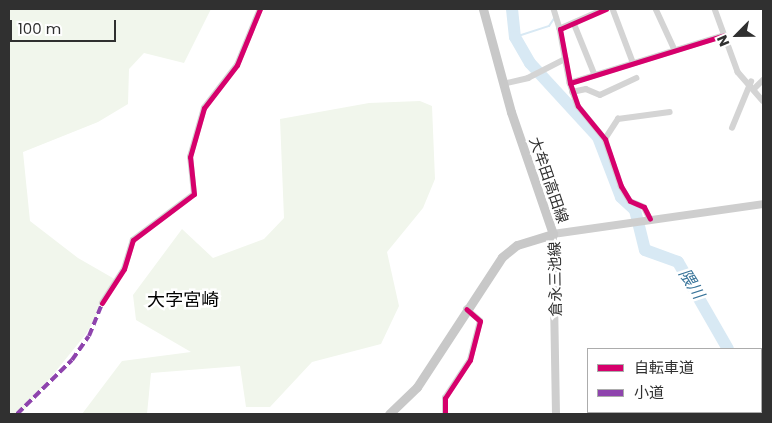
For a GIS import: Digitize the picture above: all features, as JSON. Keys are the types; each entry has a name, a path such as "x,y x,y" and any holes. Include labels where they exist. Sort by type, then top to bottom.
{"main road":[{"name":"大牟田高田線","path":"389,414 416,387 502,257 517,245 553,234 502,84 483,9"},
{"name":"倉永三池線","path":"556,414 553,234 763,204"}],"street":[{"path":"102,303 124,269 133,240 188,203 194,194 190,157 201,116 237,65 260,9"},
{"path":"560,29 606,9"},
{"path":"613,9 633,62"},
{"path":"656,9 674,48"},
{"path":"715,9 738,72 753,85 763,101"},
{"path":"555,13 560,29 564,59 572,92 605,139 621,186 630,201 644,207 650,219"},
{"path":"574,23 595,75"},
{"path":"570,83 674,48 725,36"},
{"path":"502,84 538,74 564,59"},
{"path":"572,92 586,90 600,95 636,78"},
{"path":"732,128 753,85 763,80"},
{"path":"605,139 618,119 670,112"},
{"path":"445,414 445,398 470,360 480,321 466,309"}],"shaded area":[{"path":"9,9 211,9 184,63 144,53 129,69 128,104 98,122 23,152 30,221 78,258 118,281 86,334 21,414 9,414"},
{"path":"420,101 432,106 435,179 423,208 387,252 399,306 381,344 312,362 270,407 246,407 240,366 151,373 147,414 82,414 122,361 191,352 136,320 133,295 182,229 213,258 264,239 284,218 280,119 369,103"}],"waterway":[{"name":"隈川","path":"512,9 515,37 530,63 598,137 621,197 635,210 645,250 678,262 727,348"},
{"path":"515,37 549,26 555,17"}],"marked path":[{"path":"17,414 72,360 89,336 102,303"}],"cycle path":[{"path":"102,303 124,269 133,240 194,194 190,157 204,108 237,65 260,9"},
{"path":"606,9 560,29 570,83 725,35"},
{"path":"570,83 578,106 605,139 621,186 630,201 644,207 650,219"},
{"path":"445,414 445,398 470,360 480,321 466,309"}],"district":[{"name":"大字宮崎","path":"183,300"}]}
